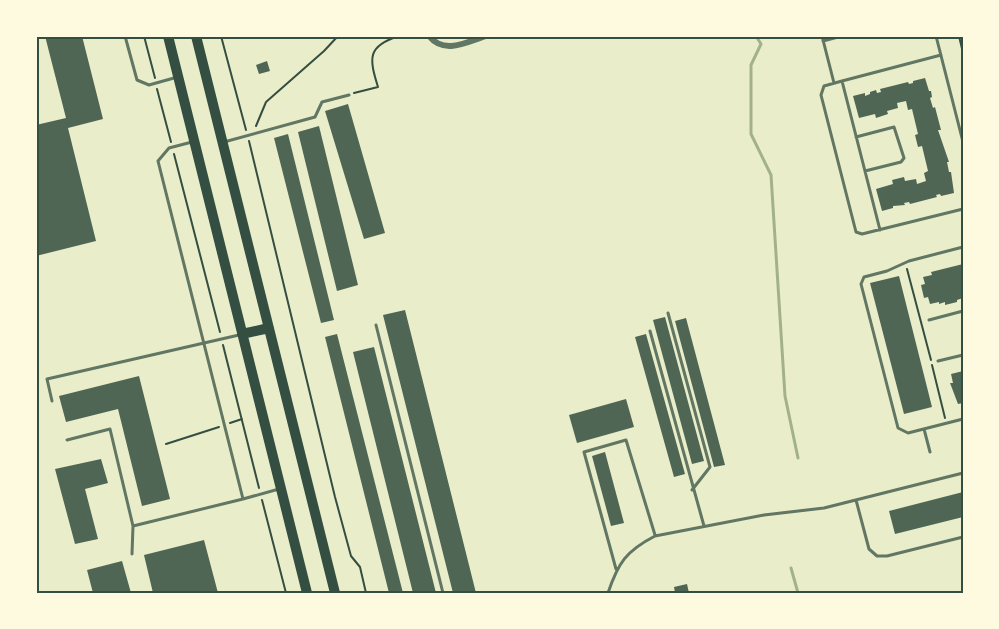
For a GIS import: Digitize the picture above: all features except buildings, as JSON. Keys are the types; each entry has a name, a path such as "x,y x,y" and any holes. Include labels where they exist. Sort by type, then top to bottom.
{"main road":[{"path":"168,36 307,593"},
{"path":"196,36 335,593"},
{"path":"243,334 269,328"}],"street":[{"path":"429,36 436,44 447,47 486,36"}],"lane":[{"path":"125,36 137,80 149,85 178,77"},
{"path":"822,36 834,83"},
{"path":"823,41 842,36"},
{"path":"936,36 963,142"},
{"path":"941,55 824,86 821,95 858,234 963,209"},
{"path":"842,81 880,230"},
{"path":"223,143 315,117 322,102 349,95"},
{"path":"856,136 894,127 904,158 901,162 865,171"},
{"path":"194,141 169,148 158,160 243,499"},
{"path":"963,247 905,262 887,271 864,277 861,284 898,428 908,433 963,420"},
{"path":"929,320 963,311"},
{"path":"668,313 710,467 692,490"},
{"path":"376,325 443,593"},
{"path":"650,331 692,490 704,526"},
{"path":"52,401 47,379 243,334"},
{"path":"938,361 963,355"},
{"path":"67,440 110,429 133,526 132,554"},
{"path":"924,429 930,452"},
{"path":"616,569 584,452 626,440 655,536"},
{"path":"608,593 616,569 631,551 655,536 764,515 817,509 963,472"},
{"path":"133,526 281,488"},
{"path":"856,500 869,549 877,556 886,556 963,537"}],"path":[{"path":"144,36 155,81"},
{"path":"221,36 248,136 335,497 351,556 360,567 366,593"},
{"path":"253,134 266,102 338,36"},
{"path":"349,95 378,87 371,64 373,53 381,43 399,36"},
{"path":"959,36 963,53"},
{"path":"157,89 172,145"},
{"path":"174,153 220,334"},
{"path":"905,262 947,424"},
{"path":"223,345 259,488"},
{"path":"166,444 242,419"},
{"path":"262,498 286,593"},
{"path":"346,557 351,556"}],"waterway":[{"path":"756,36 761,44 751,65 751,134 771,175 785,396 798,458"},
{"path":"791,568 798,593"}]}
